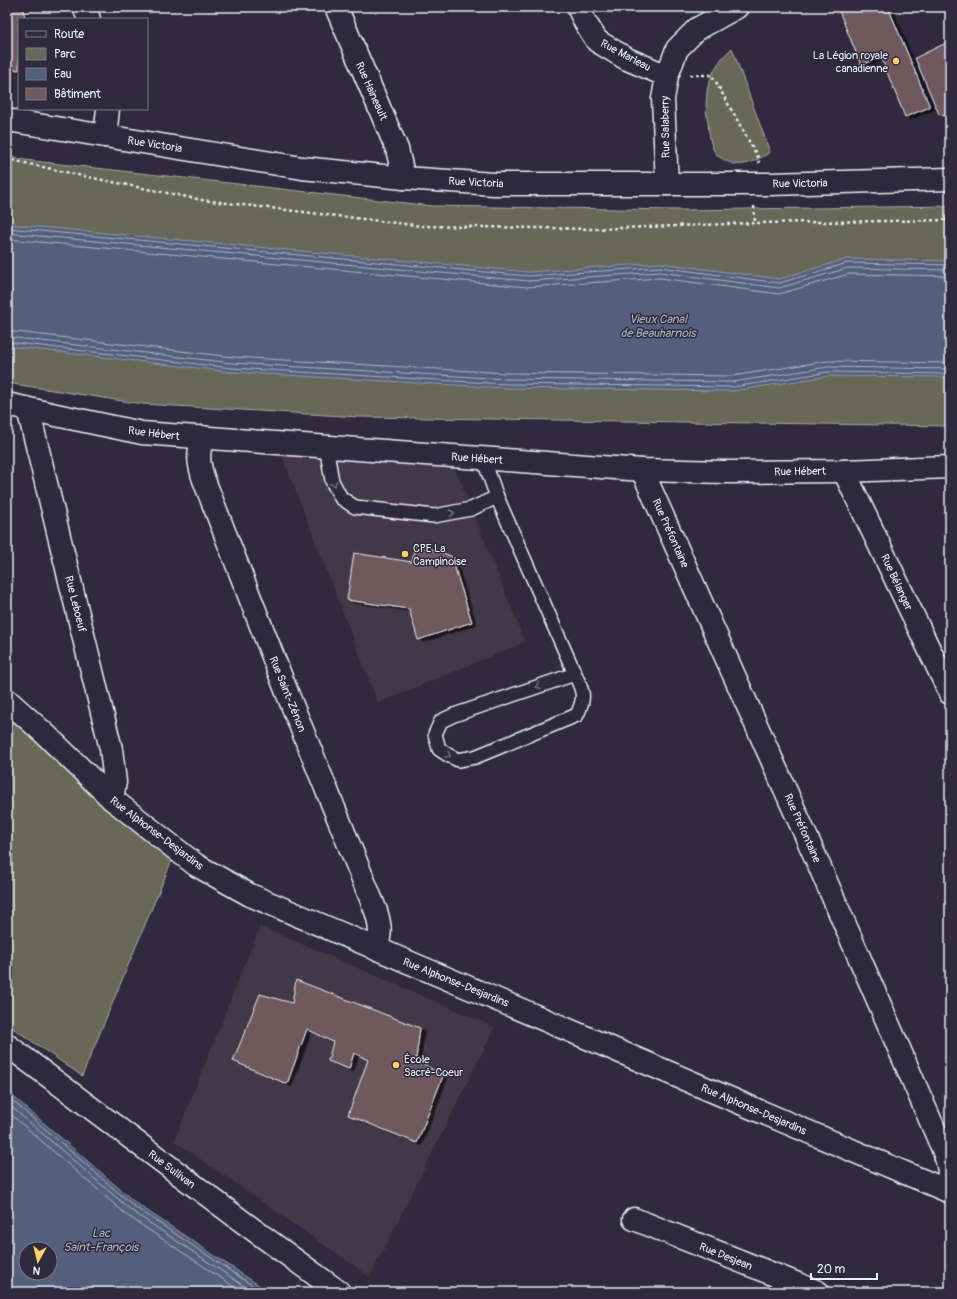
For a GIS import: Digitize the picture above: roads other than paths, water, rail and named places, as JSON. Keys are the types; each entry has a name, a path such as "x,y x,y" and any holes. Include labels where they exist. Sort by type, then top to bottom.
{"street":[{"path":"84,7 89,18"},
{"name":"Rue Haineault","path":"336,7 397,149 404,178"},
{"name":"Rue Marleau","path":"578,7 585,22 597,41 627,58 667,76"},
{"name":"Rue Salaberry","path":"667,184 663,99 667,76 677,49 697,30 737,7"},
{"path":"105,136 108,110"},
{"name":"Rue Victoria","path":"7,120 302,168 404,178 494,184 770,184 950,179"},
{"name":"Rue Hébert","path":"7,404 142,433 642,470 725,472 844,471 950,466"},
{"name":"Rue Leboeuf","path":"28,409 111,749 116,782 112,800"},
{"name":"Rue Saint-Zénon","path":"202,437 199,449 199,464 204,480 291,702 376,911 380,923 380,935 376,949"},
{"name":"Rue Préfontaine","path":"642,470 815,856 942,1147 948,1162 948,1191"},
{"name":"Rue Bélanger","path":"844,471 950,693"},
{"name":"Rue Alphonse-Desjardins","path":"7,700 45,734 112,800 196,865 250,895 948,1191"},
{"name":"Rue Sullivan","path":"7,1045 339,1292"},
{"name":"Rue Desjean","path":"634,1219 818,1292"}],"lane":[{"path":"326,446 332,481 341,498 355,507 434,516 471,509 497,497"},
{"path":"483,458 497,497 575,674 583,693 578,715 475,757 458,760 439,749 435,734 441,722 454,715 575,674"}],"water":[{"name":"Vieux Canal de Beauharnois","path":"7,224 528,272 660,263 779,279 847,259 950,261 950,377 828,376 733,391 506,388 232,372 7,346"},
{"name":"Lac Saint-François","path":"7,1091 137,1204 269,1292 7,1292"}],"place":[{"name":"La Légion royale canadienne","path":"896,61"},
{"name":"CPE La Campinoise","path":"405,554"},
{"name":"École Sacré-Coeur","path":"396,1065"}]}
